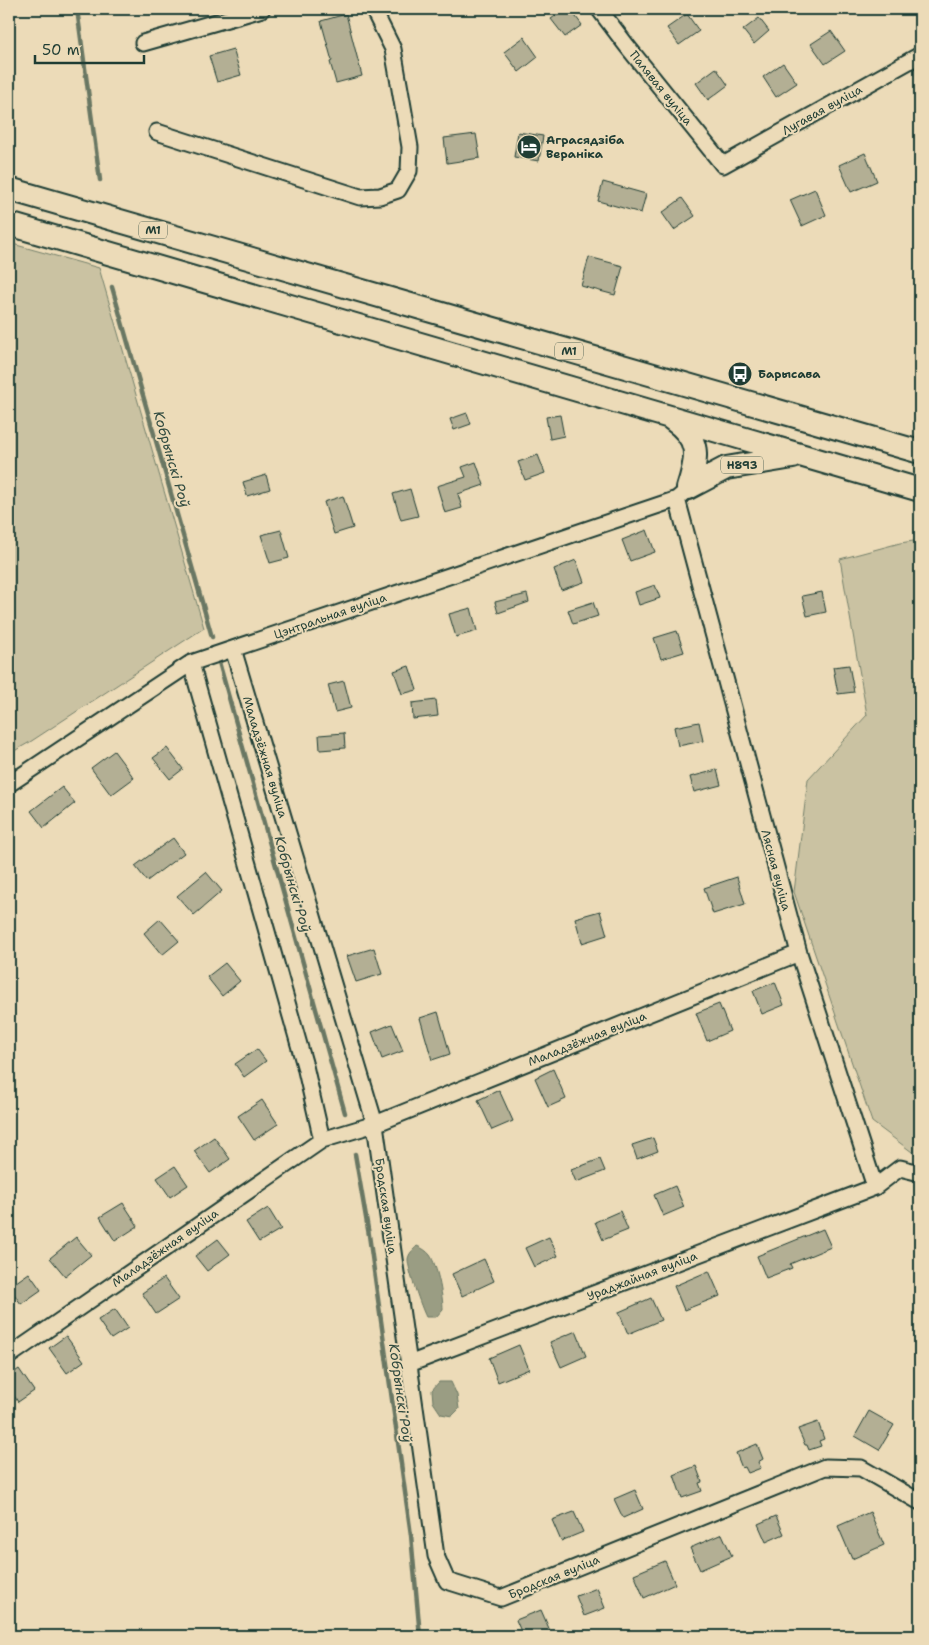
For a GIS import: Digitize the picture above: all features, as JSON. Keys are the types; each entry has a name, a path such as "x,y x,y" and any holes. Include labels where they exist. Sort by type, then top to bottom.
{"highway":[{"name":"М1","path":"9,189 920,452"},
{"path":"9,224 920,490"},
{"path":"671,418 684,427 694,444 696,464 682,493"},
{"path":"879,440 897,439 920,433"},
{"name":"Н893","path":"682,493 710,475 726,468 801,456"}],"street":[{"path":"143,42 262,9"},
{"path":"157,132 360,197 380,196 398,190 409,170 410,147 393,49 374,9"},
{"name":"Палявая вуліца","path":"600,9 627,46 723,166"},
{"name":"Лугавая вуліца","path":"723,166 920,55"},
{"name":"Цэнтральная вуліца","path":"9,784 191,664 682,493"},
{"name":"Лясная вуліца","path":"682,493 799,953 875,1187"},
{"name":"Маладзёжная вуліца","path":"233,649 374,1124"},
{"path":"191,664 305,1066 322,1140"},
{"name":"Маладзёжная вуліца","path":"9,1356 322,1140 374,1124 799,953"},
{"name":"Бродская вуліца","path":"374,1124 436,1556 447,1582 501,1598 825,1467 860,1468 920,1502"},
{"path":"875,1187 900,1168 920,1173"},
{"name":"Ураджайная вуліца","path":"409,1364 875,1187"}],"shaded area":[{"path":"9,243 99,268 204,628 9,754"},
{"path":"920,540 920,1158 872,1122 794,892 808,779 867,715 840,559 900,543"},
{"path":"417,1246 430,1255 437,1273 443,1309 436,1317 426,1317 410,1271 408,1259 411,1252"},
{"path":"439,1382 451,1382 457,1395 459,1409 452,1416 441,1414 433,1402 432,1390"}],"building":[{"path":"565,9 570,9 582,25 565,37 551,19"},
{"path":"346,14 362,76 336,83 321,21"},
{"path":"687,14 699,31 679,45 667,28"},
{"path":"759,18 769,31 754,44 743,30"},
{"path":"831,31 845,51 825,64 811,44"},
{"path":"524,37 538,57 519,72 504,52"},
{"path":"233,49 241,75 217,82 209,56"},
{"path":"783,63 797,83 776,97 763,77"},
{"path":"716,68 728,85 708,100 696,83"},
{"name":"Аграсядзіба Вераніка","path":"518,132 543,136 539,161 514,157"},
{"path":"476,134 480,158 447,163 444,138"},
{"path":"865,153 877,181 851,192 839,165"},
{"path":"603,182 646,194 641,213 598,201"},
{"path":"815,189 826,215 802,226 790,200"},
{"path":"682,198 695,216 674,230 662,213"},
{"path":"589,257 623,266 615,295 581,286"},
{"path":"467,413 471,424 454,430 450,419"},
{"path":"560,415 564,436 550,439 546,417"},
{"path":"538,455 545,473 525,480 518,462"},
{"path":"476,462 484,485 458,494 462,508 445,513 437,486 466,477 462,467"},
{"path":"266,475 270,489 247,496 243,482"},
{"path":"410,489 418,516 401,520 393,494"},
{"path":"343,496 353,528 334,534 324,502"},
{"path":"281,530 289,558 270,563 261,535"},
{"path":"647,530 655,552 630,561 622,540"},
{"path":"576,560 584,582 561,590 554,569"},
{"path":"655,585 660,598 639,605 635,592"},
{"path":"822,592 826,612 807,616 802,596"},
{"path":"527,594 529,602 498,613 495,602"},
{"path":"593,602 598,616 573,624 568,610"},
{"path":"471,608 477,631 456,637 449,614"},
{"path":"677,631 684,652 661,659 654,638"},
{"path":"849,665 854,692 838,694 833,667"},
{"path":"409,666 417,690 402,694 394,671"},
{"path":"344,681 351,708 335,712 328,685"},
{"path":"436,700 438,716 413,719 412,703"},
{"path":"699,722 703,741 678,746 674,727"},
{"path":"344,733 345,748 320,750 319,735"},
{"path":"167,748 183,769 170,779 153,758"},
{"path":"114,751 134,778 111,795 91,768"},
{"path":"717,770 721,785 694,792 690,777"},
{"path":"62,787 75,803 44,828 31,811"},
{"path":"173,838 184,853 147,881 135,866"},
{"path":"206,872 222,891 194,915 177,896"},
{"path":"737,877 745,904 713,914 704,888"},
{"path":"600,911 607,935 582,943 575,918"},
{"path":"160,919 179,941 162,955 144,933"},
{"path":"374,948 382,974 356,982 347,956"},
{"path":"225,963 240,981 222,996 207,977"},
{"path":"775,982 784,1005 762,1014 753,991"},
{"path":"719,1004 730,1031 707,1041 696,1013"},
{"path":"438,1012 450,1054 432,1060 420,1018"},
{"path":"392,1024 403,1051 382,1059 372,1032"},
{"path":"257,1049 266,1061 244,1077 235,1064"},
{"path":"553,1069 566,1099 548,1107 535,1078"},
{"path":"499,1090 513,1121 492,1130 478,1100"},
{"path":"262,1100 278,1124 254,1140 238,1116"},
{"path":"214,1137 230,1159 210,1173 194,1151"},
{"path":"653,1138 658,1151 637,1159 632,1145"},
{"path":"600,1159 605,1171 576,1182 571,1170"},
{"path":"175,1166 188,1185 170,1197 157,1178"},
{"path":"675,1186 684,1207 663,1216 654,1195"},
{"path":"123,1203 138,1226 115,1241 100,1217"},
{"path":"268,1208 281,1229 259,1242 246,1222"},
{"path":"620,1211 628,1230 603,1240 595,1222"},
{"path":"823,1229 831,1247 790,1264 792,1268 766,1278 757,1256"},
{"path":"76,1237 91,1255 65,1276 50,1258"},
{"path":"549,1237 558,1256 534,1267 525,1248"},
{"path":"218,1239 230,1254 207,1271 195,1256"},
{"path":"484,1259 494,1281 462,1296 452,1274"},
{"path":"709,1271 720,1296 684,1310 674,1286"},
{"path":"29,1273 41,1290 21,1304 9,1287"},
{"path":"164,1278 179,1299 156,1314 142,1293"},
{"path":"651,1298 661,1320 628,1334 619,1312"},
{"path":"115,1309 128,1328 111,1339 98,1320"},
{"path":"576,1331 586,1356 561,1367 550,1342"},
{"path":"66,1336 84,1361 67,1373 49,1348"},
{"path":"519,1345 529,1369 498,1382 489,1358"},
{"path":"19,1369 34,1391 18,1402 9,1388 9,1376"},
{"path":"869,1411 894,1425 879,1450 855,1436"},
{"path":"818,1422 824,1439 819,1441 821,1446 809,1450 798,1429"},
{"path":"757,1444 763,1459 758,1462 761,1468 748,1473 745,1467 742,1468 736,1453"},
{"path":"696,1466 702,1482 699,1483 702,1491 682,1498 674,1475"},
{"path":"635,1490 643,1509 623,1518 614,1499"},
{"path":"574,1512 583,1532 561,1541 552,1520"},
{"path":"870,1512 884,1545 852,1559 838,1526"},
{"path":"776,1516 784,1534 766,1542 758,1524"},
{"path":"722,1534 732,1556 700,1570 690,1548"},
{"path":"665,1561 675,1584 644,1598 634,1574"},
{"path":"597,1588 605,1608 584,1616 576,1596"},
{"path":"541,1610 551,1633 543,1636 523,1636 516,1620"}],"waterway":[{"name":"Кобрынскі Роў","path":"77,9 100,180"},
{"name":"Кобрынскі Роў","path":"112,287 212,637"},
{"name":"Кобрынскі Роў","path":"219,662 345,1113"},
{"name":"Кобрынскі Роў","path":"355,1154 369,1235 411,1535 420,1636"}],"place":[{"name":"Аграсядзіба Вераніка","path":"529,147"},
{"name":"Барысава","path":"740,374"}]}
